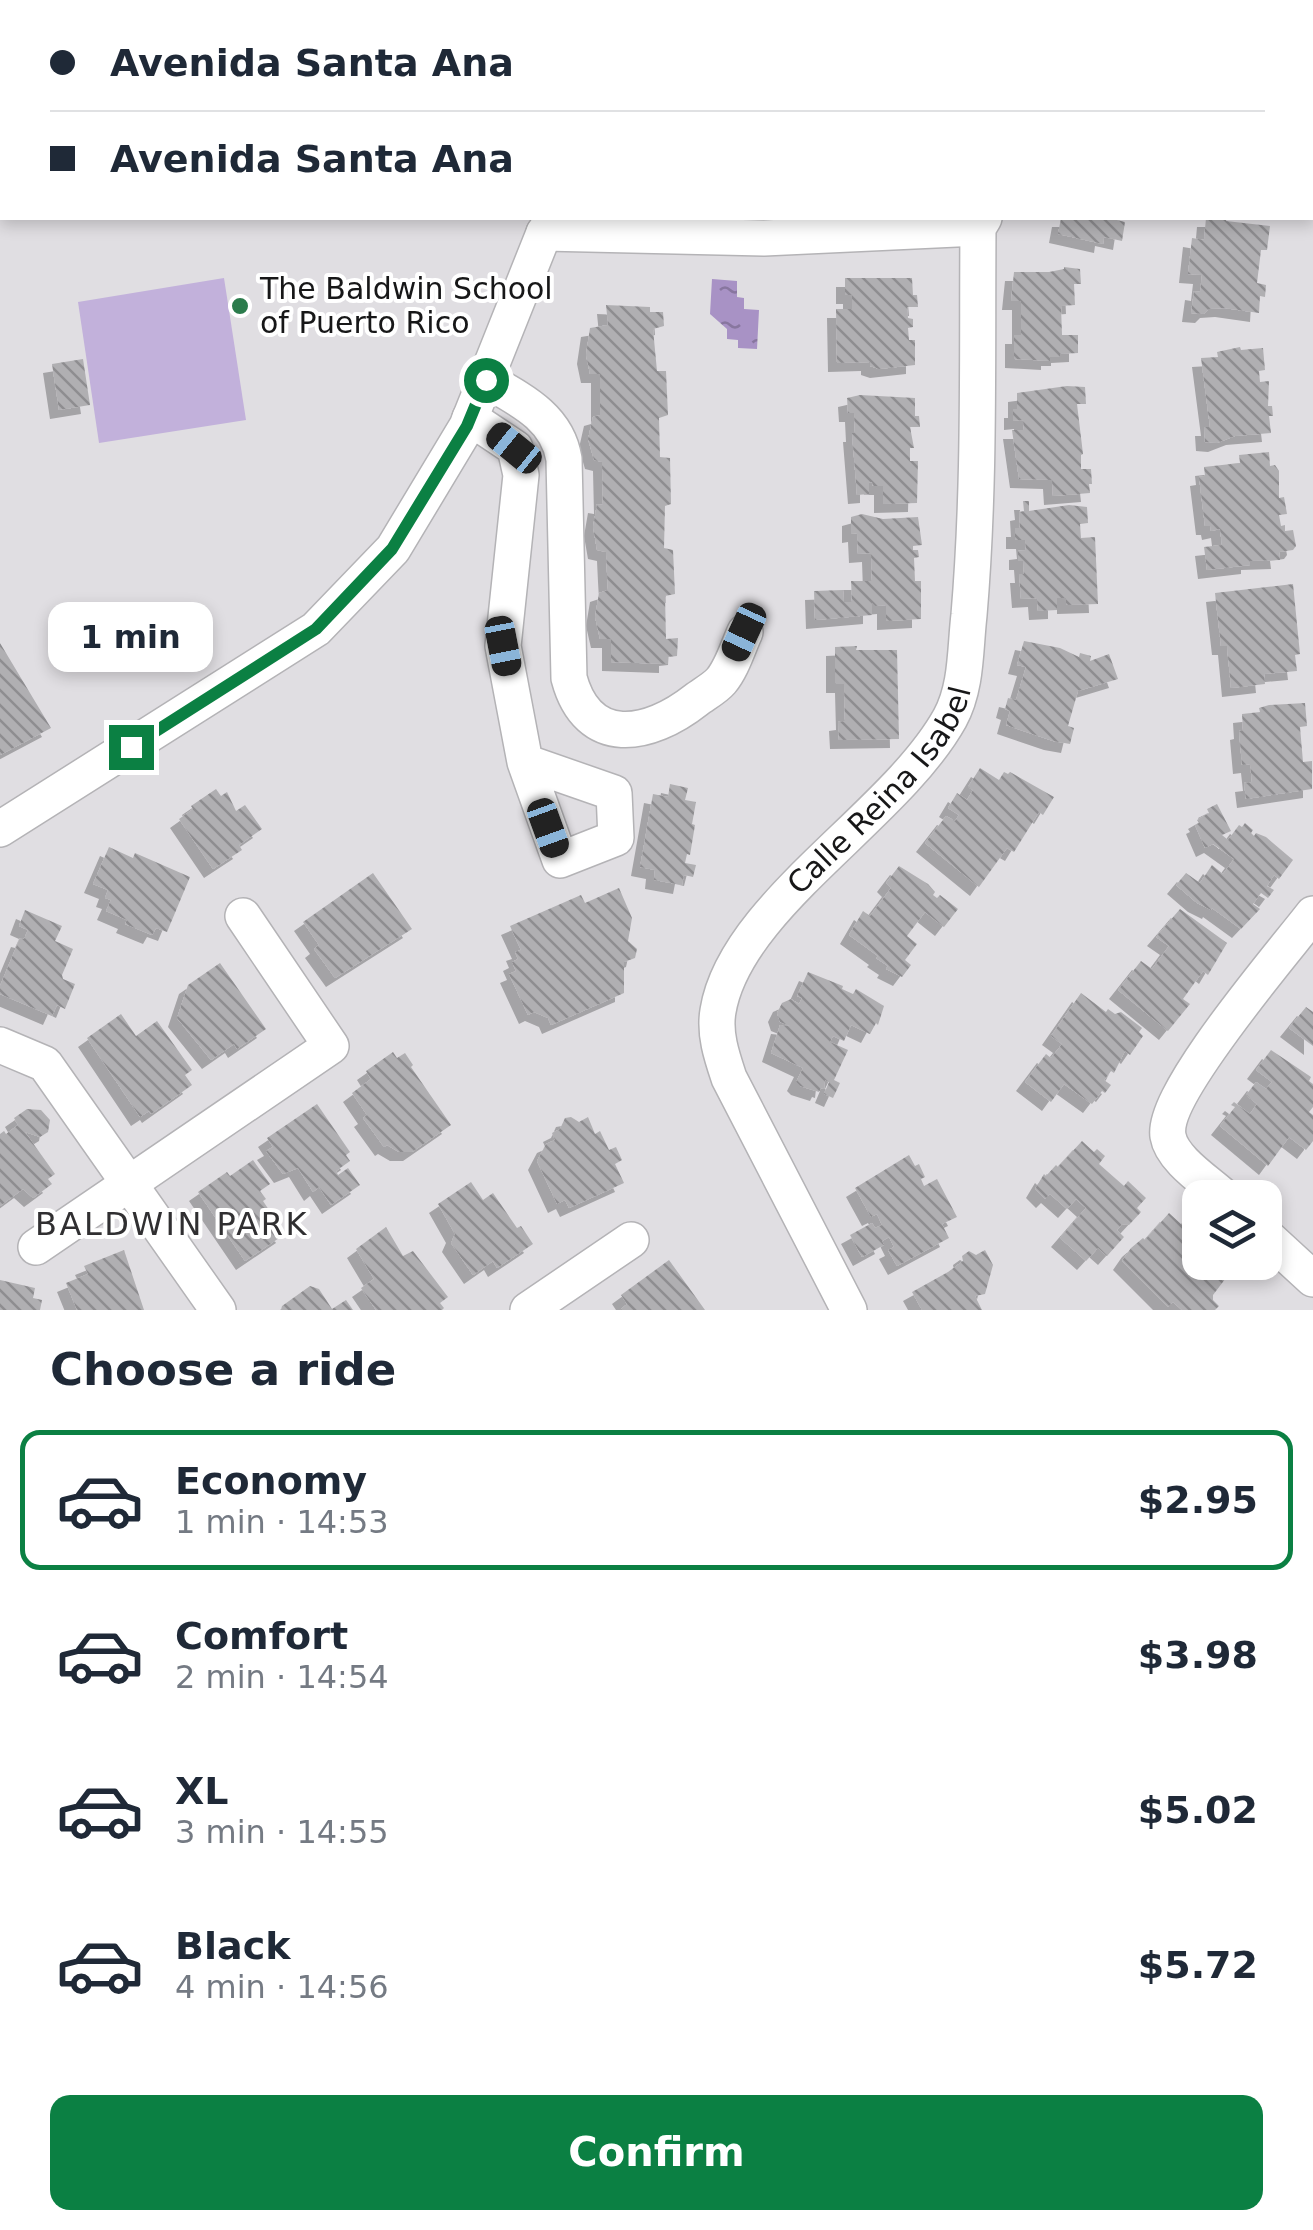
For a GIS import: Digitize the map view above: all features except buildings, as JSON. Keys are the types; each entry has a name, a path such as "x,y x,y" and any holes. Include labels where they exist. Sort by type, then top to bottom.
{"street":[{"name":"Calle Reina Isabel","path":"549,225 764,238 968,225 976,536 963,684 952,715 927,754 897,790 788,895 737,956 717,1014 719,1048 729,1078 849,1310"},
{"path":"0,829 316,629 392,549 470,418 549,225"},
{"path":"486,380 526,403 561,439 569,678 579,706 593,722 616,729 639,729 682,712 722,680 744,632"},
{"path":"470,418 514,448 522,476 503,646 526,762"},
{"path":"1205,1180 1175,1152 1168,1140 1168,1121 1186,1082 1313,914"},
{"path":"36,1247 331,1046 243,916"},
{"path":"0,1045 45,1064 218,1310"},
{"path":"528,1310 631,1240"},
{"path":"1282,1251 1313,1279"}],"shaded area":[{"path":"224,278 246,420 99,443 78,302"}],"water":[{"path":"712,279 737,281 737,297 744,298 744,309 759,310 757,349 738,348 738,340 727,339 727,329 710,314"}],"place":[{"name":"The Baldwin School of Puerto Rico","path":"240,306"}],"district":[{"name":"BALDWIN PARK","path":"172,1224"}],"route":[{"path":"131,747 316,629 392,549 467,426 486,380"}]}
